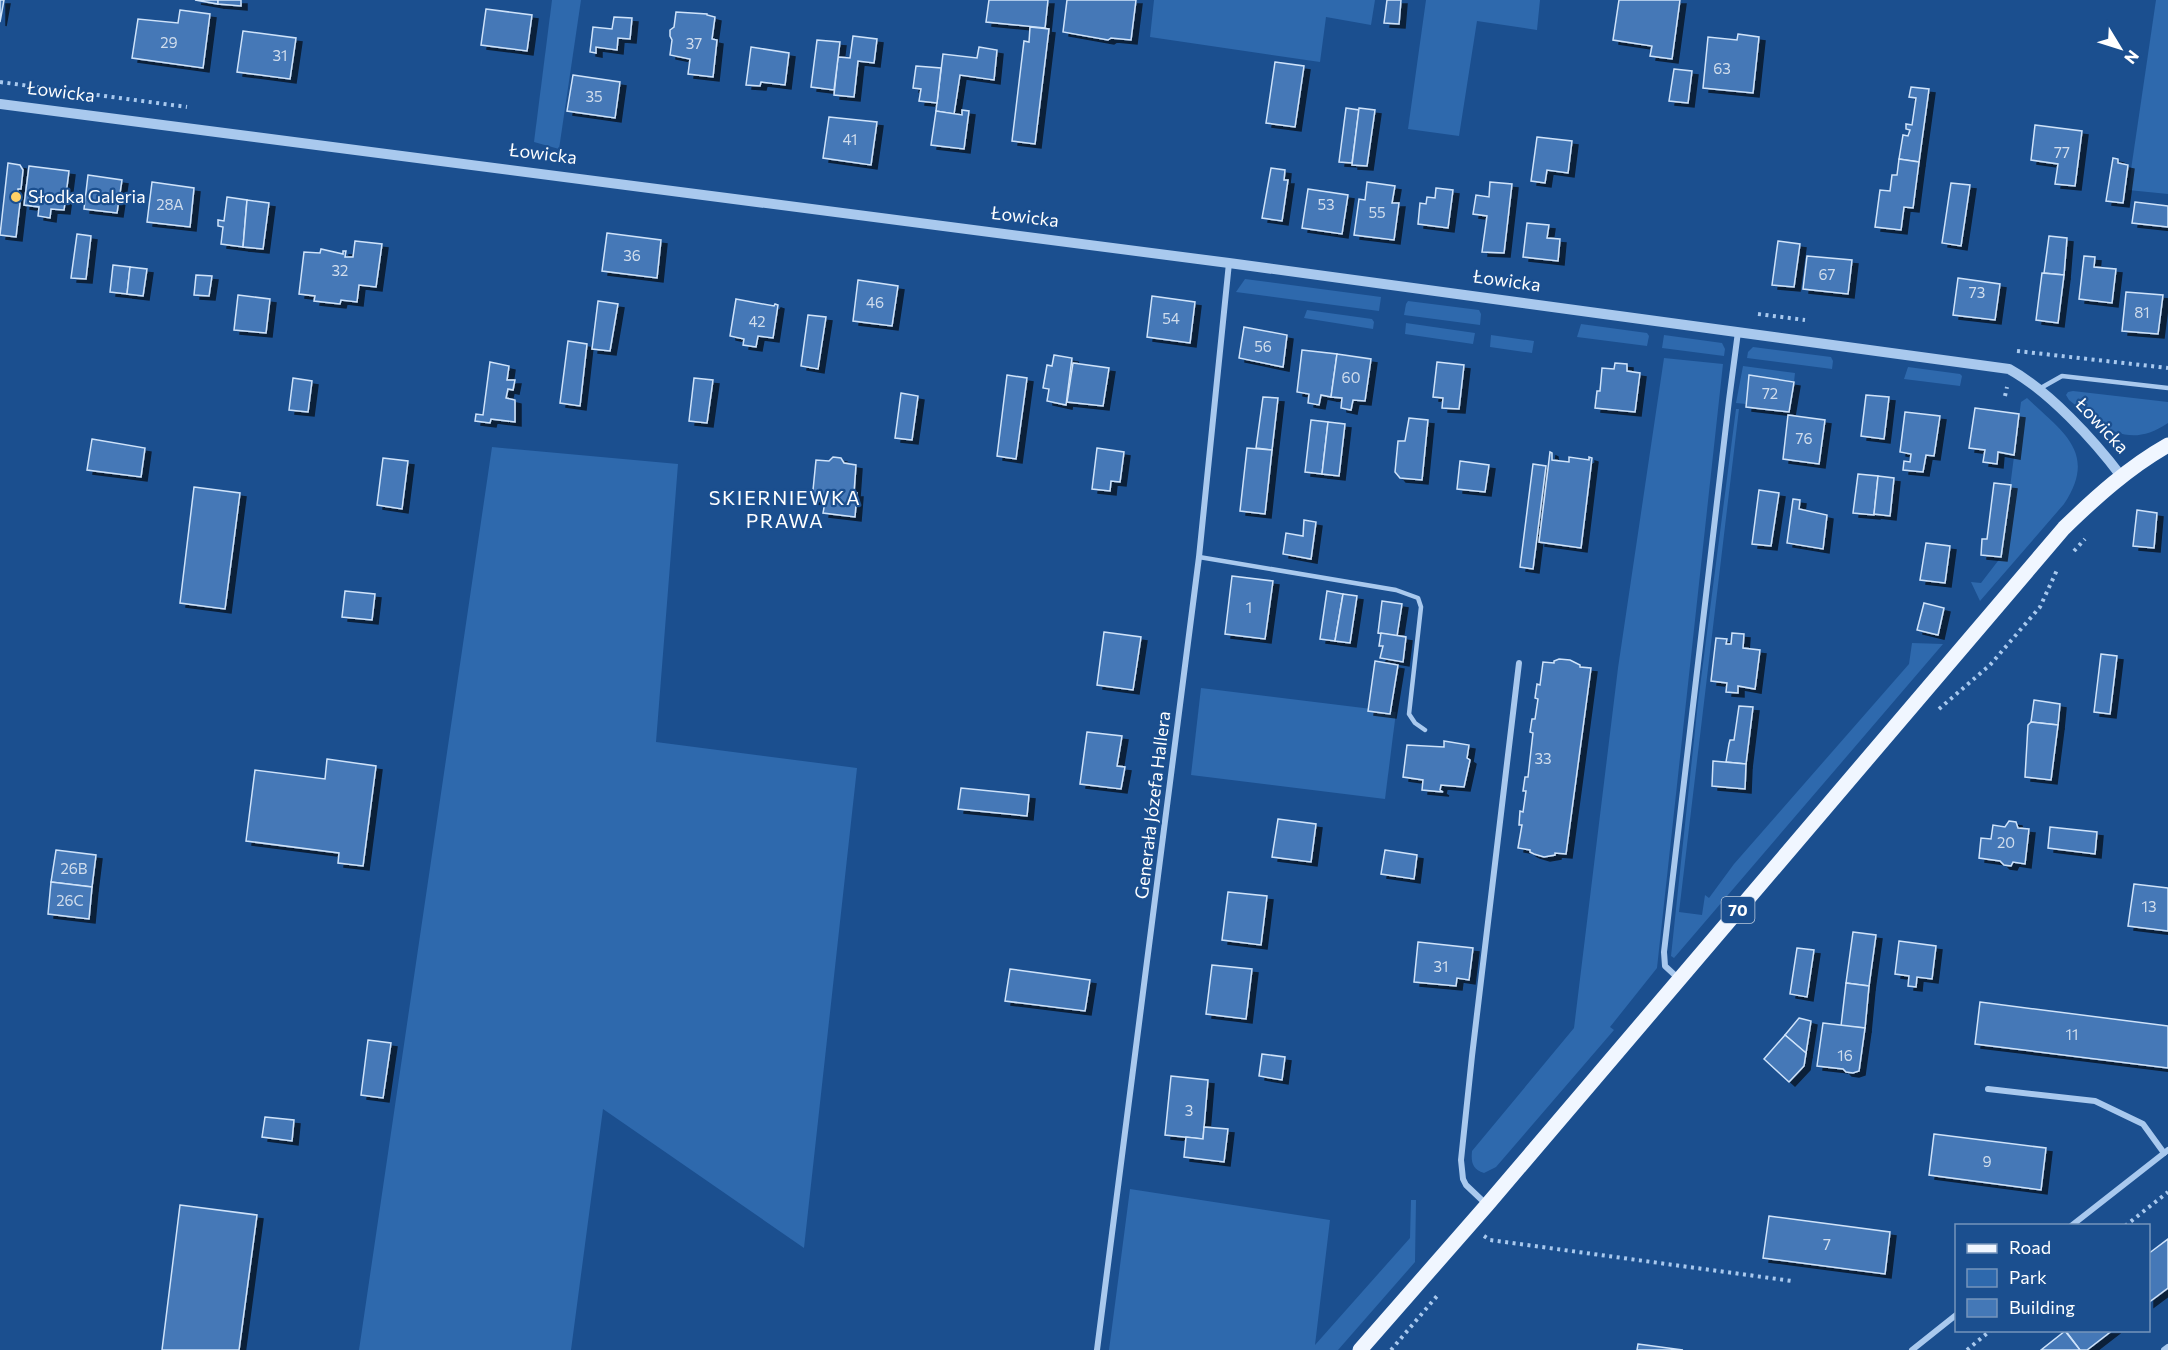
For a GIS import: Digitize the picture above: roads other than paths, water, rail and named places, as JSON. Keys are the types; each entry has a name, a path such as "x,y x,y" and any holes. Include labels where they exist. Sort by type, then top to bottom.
{"main road":[{"name":"Łowicka","path":"2121,477 2168,445"},
{"name":"70","path":"1360,1350 1487,1205 2056,537 2091,501 2121,477"}],"street":[{"name":"Łowicka","path":"0,104 1229,263 2009,369 2039,389 2109,460 2121,477"},
{"name":"Generała Józefa Hallera","path":"1097,1350 1199,557 1229,263"},
{"path":"1680,979 1665,966 1664,952 1738,332"},
{"path":"1487,1205 1466,1185 1461,1160 1519,663"},
{"path":"1988,1089 2095,1101 2143,1124 2166,1152 2075,1224"},
{"path":"1912,1350 1955,1316"},
{"path":"2164,1350 2168,1347"}],"lane":[{"name":"Łowicka","path":"2039,389 2062,376 2168,388"},
{"path":"1199,557 1396,590 1418,598 1421,607 1409,714 1415,723 1425,730"}],"place":[{"name":"Słodka Galeria","path":"16,197"}],"district":[{"name":"SKIERNIEWKA PRAWA","path":"785,510"}]}
